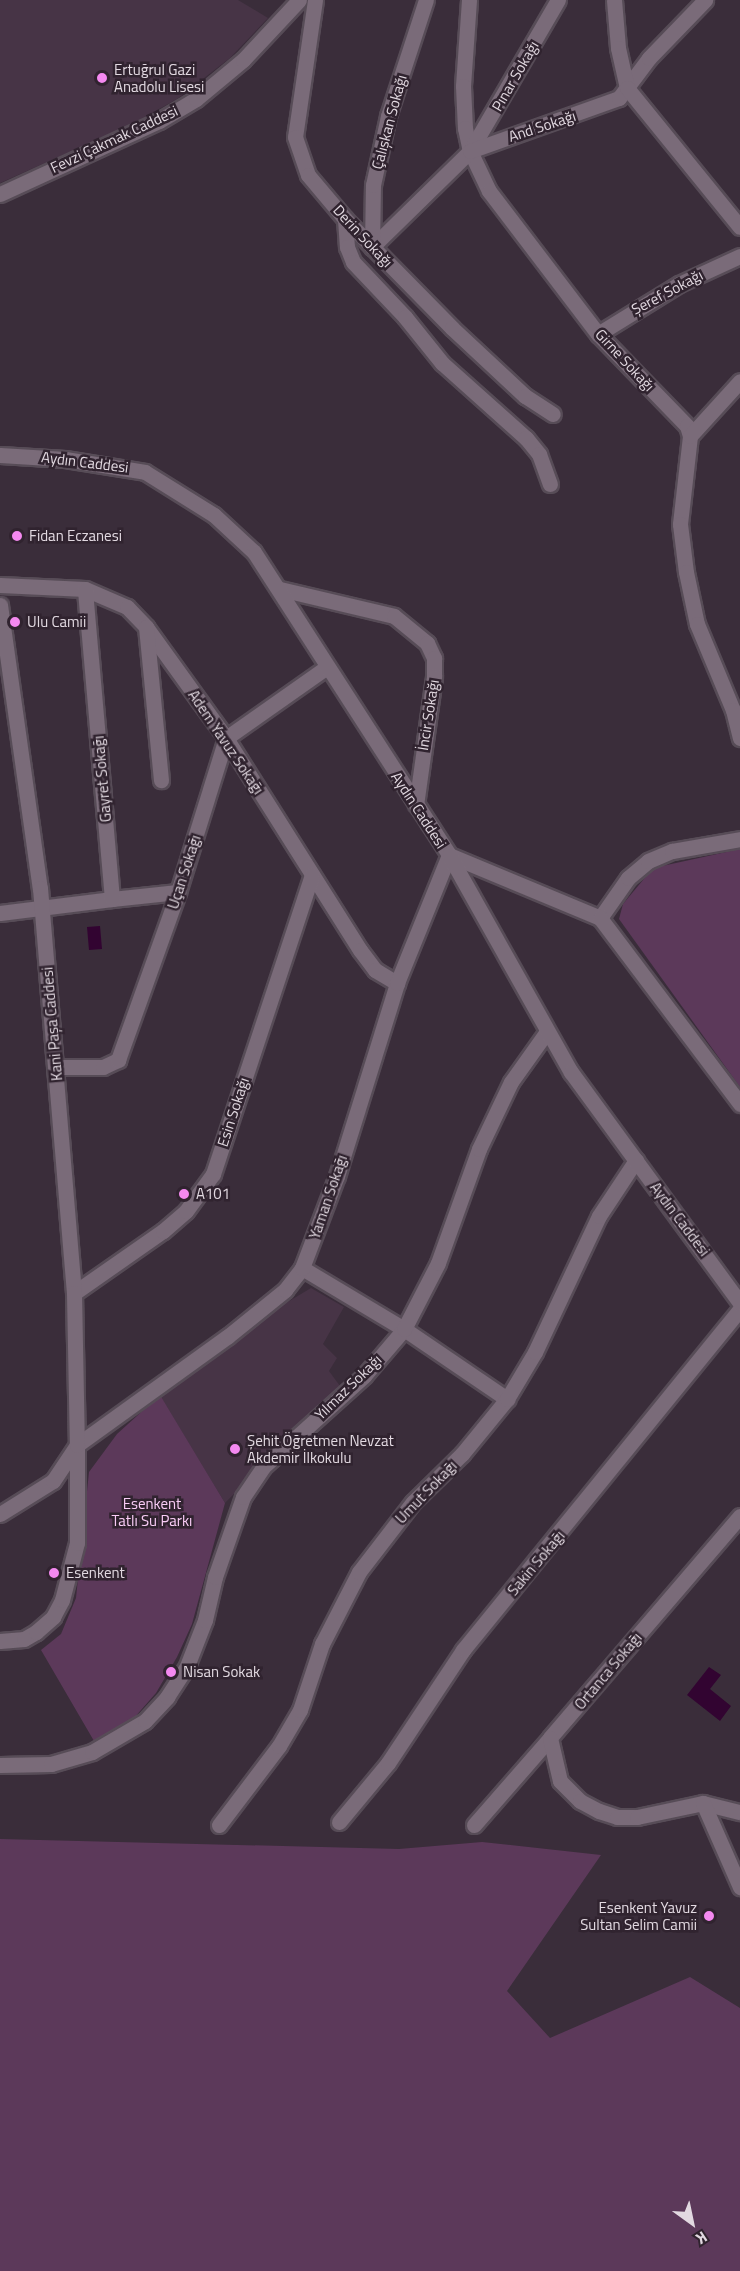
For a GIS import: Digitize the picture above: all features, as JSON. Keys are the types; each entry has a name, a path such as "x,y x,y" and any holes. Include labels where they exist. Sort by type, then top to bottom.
{"street":[{"name":"Fevzi Çakmak Caddesi","path":"0,194 159,121 196,99 243,60 299,0"},
{"name":"Derin Sokağı","path":"315,0 295,137 308,175 372,247 525,396 553,414"},
{"name":"Çalışkan Sokağı","path":"372,247 373,185 386,127 426,0"},
{"name":"Girne Sokağı","path":"470,0 463,86 470,151 500,209 545,261 598,334 682,419 690,436"},
{"name":"Pınar Sokağı","path":"470,151 558,0"},
{"path":"614,0 618,48 627,88 740,227"},
{"name":"And Sokağı","path":"372,247 470,151 609,104 627,88 658,48 705,0"},
{"path":"345,219 347,247 353,262 405,317 442,363 526,438 539,454 550,484"},
{"name":"Şeref Sokağı","path":"598,334 654,298 740,256"},
{"path":"740,381 690,436 680,524 686,572 697,624 733,710 740,738"},
{"name":"Aydın Caddesi","path":"0,455 65,459 145,472 213,514 254,552 280,589 327,668 449,855 546,1033 740,1303"},
{"name":"Adem Yavuz Sokağı","path":"0,585 85,589 127,607 146,627 226,738 375,970 397,983"},
{"name":"Gayret Sokağı","path":"85,589 112,899"},
{"name":"İncir Sokağı","path":"280,589 394,616 427,643 434,658 434,677 416,805"},
{"name":"Kani Paşa Caddesi","path":"0,605 41,908 56,1067 74,1293 77,1445"},
{"path":"146,627 161,780"},
{"path":"226,738 327,668"},
{"path":"733,710 740,690"},
{"name":"Uçan Sokağı","path":"56,1067 103,1067 118,1060 178,892 226,738"},
{"path":"600,918 628,878 648,861 672,851 740,839"},
{"path":"449,855 600,918 740,1104"},
{"name":"Yaman Sokağı","path":"77,1445 227,1337 285,1290 302,1268 337,1176 397,983 449,855"},
{"name":"Esin Sokağı","path":"74,1293 163,1231 186,1211 213,1174 312,875"},
{"path":"0,913 178,892"},
{"name":"Yılmaz Sokağı","path":"0,1765 51,1764 92,1752 118,1740 160,1705 187,1666 249,1485 263,1467 364,1376 404,1329 438,1263 479,1149 511,1082 546,1033"},
{"name":"Umut Sokağı","path":"219,1825 279,1746 300,1710 322,1644 359,1572 413,1502 462,1454 507,1399 535,1352 598,1216 636,1160"},
{"path":"302,1268 404,1329 507,1399"},
{"name":"Sakin Sokağı","path":"339,1822 388,1763 463,1650 740,1309"},
{"path":"0,1514 53,1481 77,1445"},
{"path":"0,1641 24,1639 36,1632 53,1617 62,1600 77,1543 77,1445"},
{"name":"Ortanca Sokağı","path":"474,1825 740,1516"},
{"path":"550,1738 560,1781 580,1801 599,1811 617,1817 637,1816 703,1803 740,1812"},
{"path":"703,1803 740,1887"}],"shaded area":[{"name":"Ertuğrul Gazi Anadolu Lisesi","path":"0,0 238,0 268,18 230,58 177,99 132,124 0,183"},
{"path":"100,926 102,949 89,950 87,927"},
{"name":"Şehit Öğretmen Nevzat Akdemir İlkokulu","path":"311,1288 344,1307 323,1344 337,1358 329,1371 340,1386 225,1503 160,1396 271,1312"},
{"path":"709,1667 721,1675 710,1689 731,1706 720,1721 687,1695"}],"green space":[{"path":"740,849 740,1087 619,919 623,904 653,868"},
{"name":"Esenkent Tatlı Su Parkı","path":"160,1395 225,1503 192,1624 177,1657 156,1693 134,1718 94,1741 41,1650 61,1634 76,1598 89,1472 117,1434"},
{"path":"0,1839 399,1849 482,1842 601,1855 507,1991 550,2038 690,1977 740,2008 740,2271 0,2271"}],"place":[{"name":"Ertuğrul Gazi Anadolu Lisesi","path":"102,78"},
{"name":"Fidan Eczanesi","path":"17,536"},
{"name":"Ulu Camii","path":"15,622"},
{"name":"A101","path":"184,1194"},
{"name":"Şehit Öğretmen Nevzat Akdemir İlkokulu","path":"235,1449"},
{"name":"Esenkent","path":"54,1573"},
{"name":"Nisan Sokak","path":"171,1672"},
{"name":"Esenkent Yavuz Sultan Selim Camii","path":"709,1916"}]}
